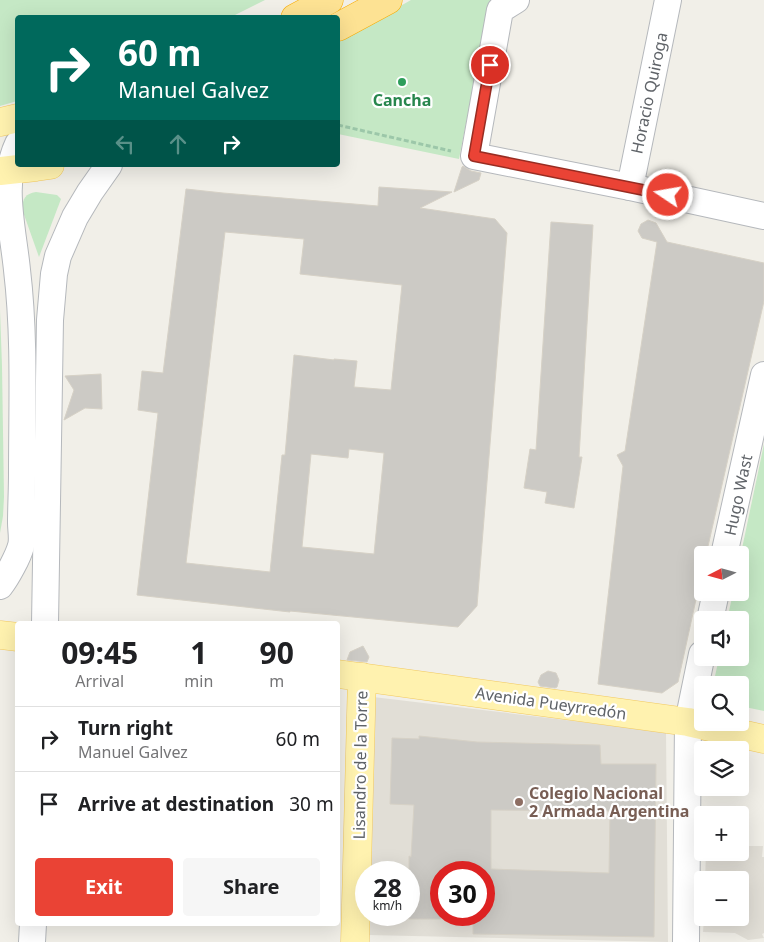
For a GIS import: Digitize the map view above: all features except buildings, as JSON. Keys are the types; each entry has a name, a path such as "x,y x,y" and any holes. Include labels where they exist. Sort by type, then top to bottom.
{"highway":[{"path":"301,15 329,0"},
{"path":"340,27 388,0"}],"main road":[{"path":"0,122 15,119"},
{"path":"4,170 32,167"},
{"path":"0,635 15,637"},
{"name":"Avenida Pueyrredón","path":"350,676 688,722 764,739"},
{"name":"Lisandro de la Torre","path":"350,676 355,942"}],"street":[{"name":"Horacio Quiroga","path":"630,187 668,0"},
{"path":"508,5 474,156 764,216"},
{"path":"0,586 7,578 21,546 21,323 17,269 4,170 15,148"},
{"path":"45,621 50,320 54,274 58,256 75,217 108,167"},
{"name":"Hugo Wast","path":"726,546 764,376"},
{"path":"686,942 688,722 700,666"},
{"path":"32,942 33,926"}],"path":[{"path":"340,125 474,156"}],"shaded area":[{"name":"Colegio Nacional 2 Armada Argentina","path":"373,697 666,732 668,942 369,935 369,926 420,926 420,861 370,861"},
{"path":"749,846 763,846 764,933 762,934 764,938 748,940 735,933 703,932 703,926 749,926 749,871 705,871 706,861 749,861"}],"green space":[{"path":"0,0 265,0 235,15 15,15 15,102 0,106"},
{"path":"411,0 496,0 489,5 459,159 340,134 340,40"},
{"path":"36,192 57,195 61,199 39,257 22,209 25,197"},
{"path":"0,310 4,497 0,533"},
{"path":"764,444 764,711 749,708 749,676 715,676 717,666 749,666 749,611 729,611 731,601 749,601 749,546 743,546"}],"place":[{"name":"Cancha","path":"402,82"},
{"name":"Colegio Nacional 2 Armada Argentina","path":"519,802"}],"route":[{"path":"490,65 474,156 668,195"}]}
